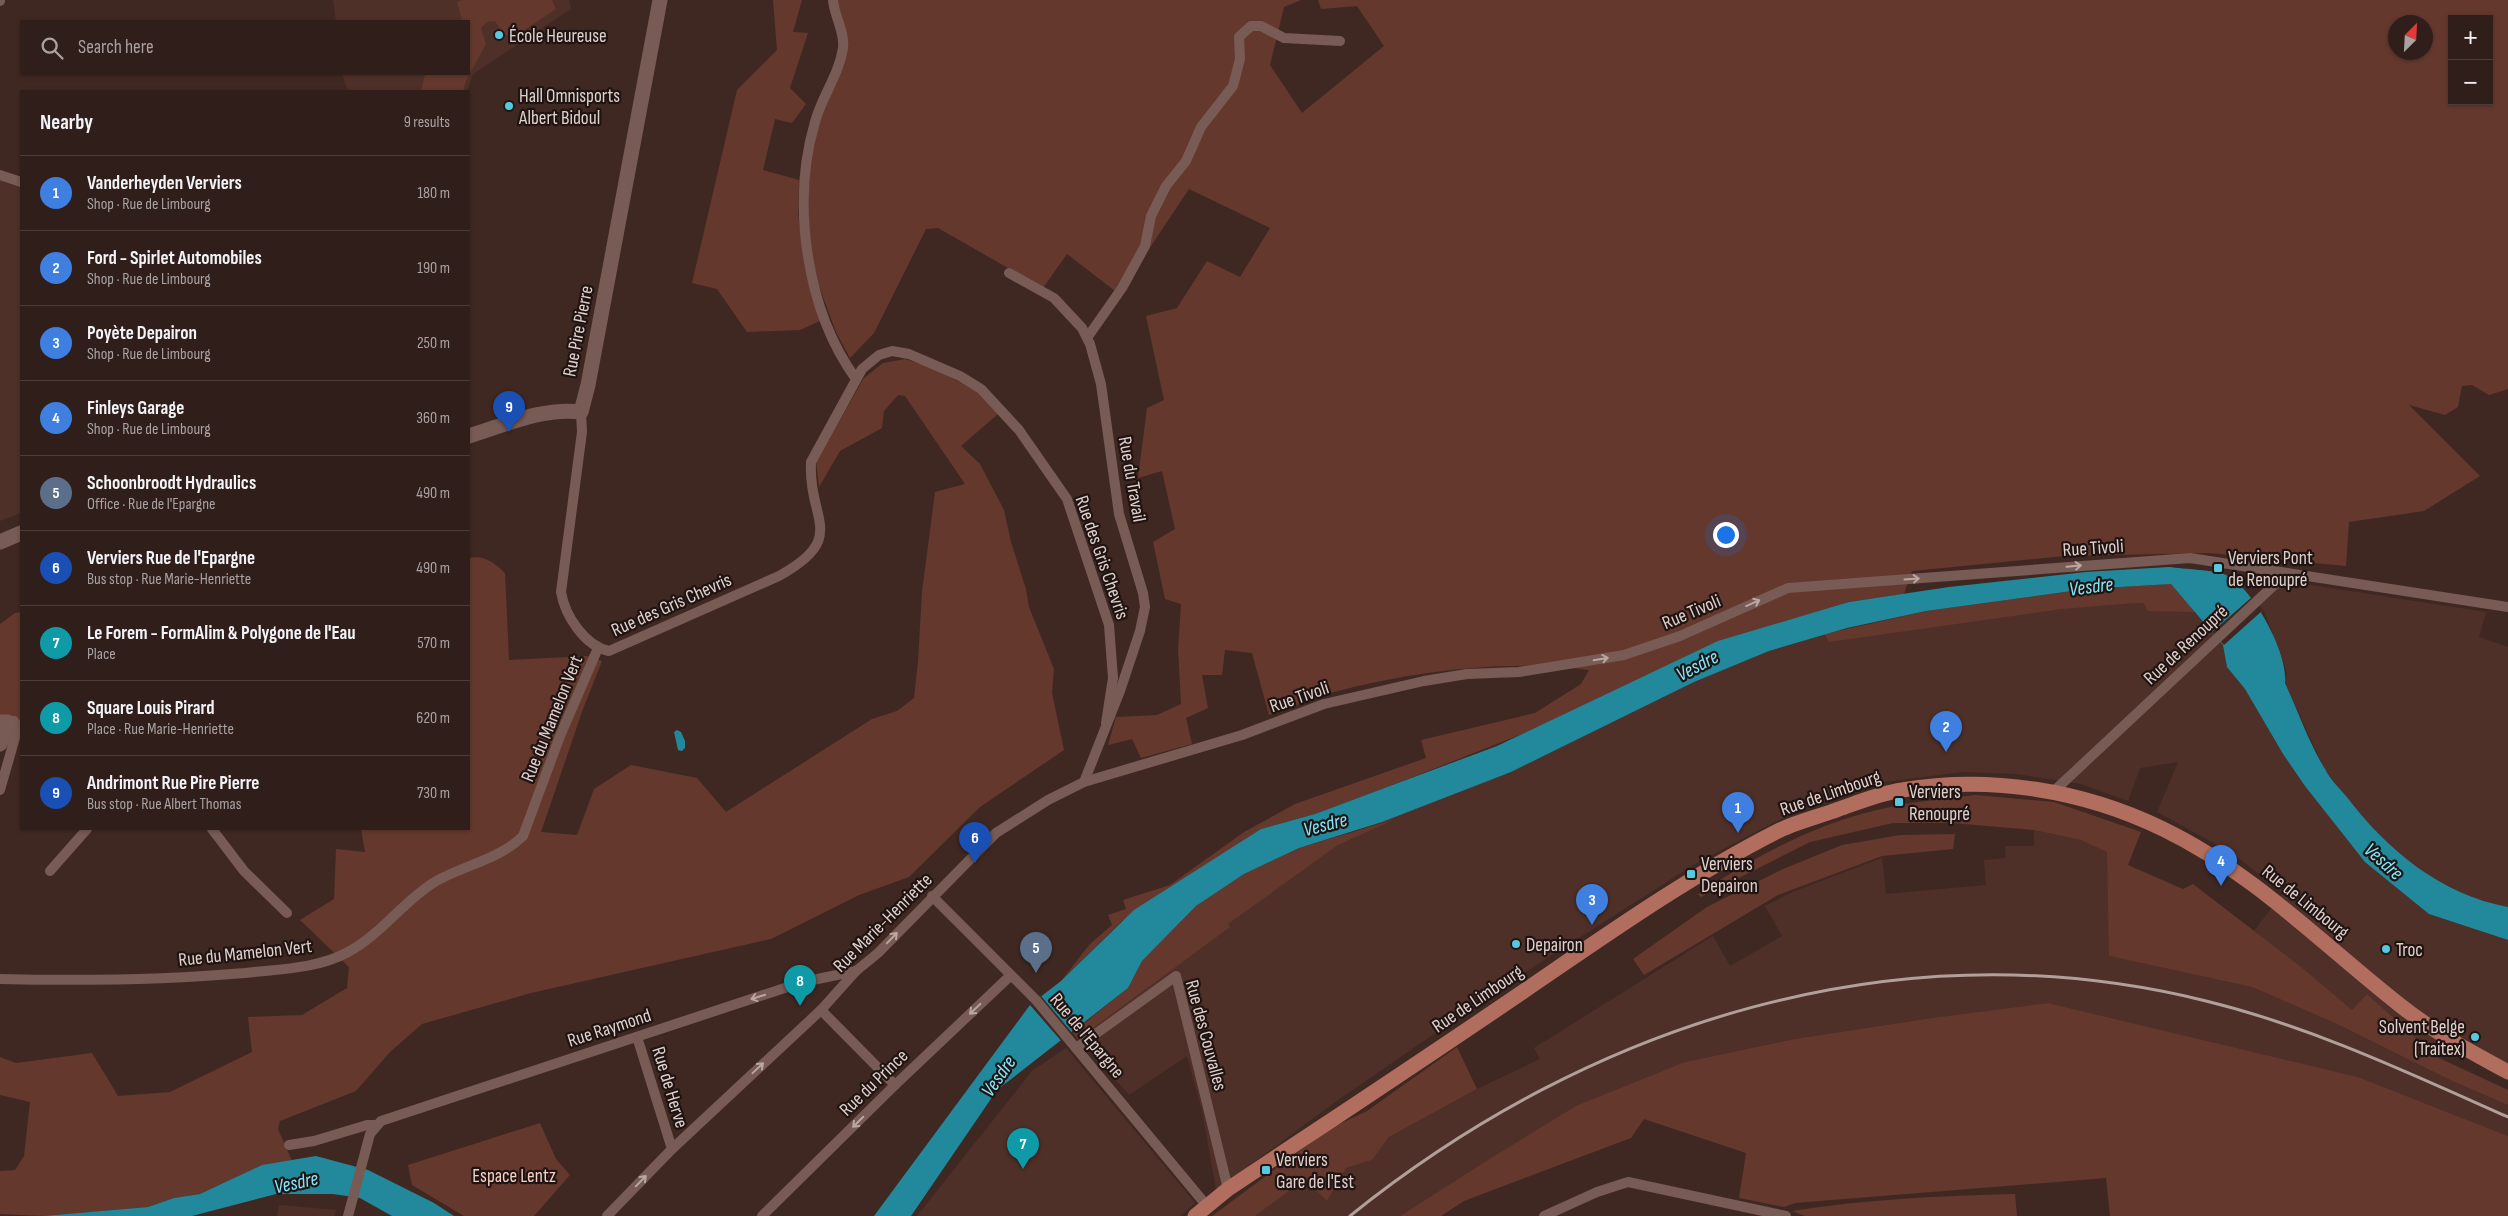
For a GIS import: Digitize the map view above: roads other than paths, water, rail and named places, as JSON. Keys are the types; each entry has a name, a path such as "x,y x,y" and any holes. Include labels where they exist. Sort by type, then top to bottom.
{"main road":[{"name":"Rue de Limbourg","path":"1195,1216 1228,1189 1563,963 1709,870 1779,830 1899,790 1971,785 2004,785 2054,791 2128,814 2162,828 2219,859 2289,912 2402,1007 2444,1038 2508,1072"}],"street":[{"name":"Rue Pire Pierre","path":"598,648 588,640 563,606 562,592 582,432 581,412 588,385 660,0"},
{"path":"833,0 843,38 842,48 838,67 815,120 809,144 804,202 807,260 815,294 824,316 846,366 856,379"},
{"path":"1087,338 1122,288 1145,246 1151,216 1166,186 1186,161 1201,127 1233,86 1240,59 1239,37 1251,26 1262,26 1284,38 1340,41"},
{"path":"0,175 20,182"},
{"name":"Rue du Travail","path":"1009,273 1054,298 1070,314 1087,338 1101,384 1120,514 1137,571 1145,607 1140,631 1123,682 1106,723"},
{"name":"Rue des Gris Chevris","path":"598,648 609,650 780,576 803,563 811,554 819,538 820,528 810,478 811,462 856,379 871,360 892,351 910,354 943,368 981,389 1019,430 1067,499 1109,626 1113,678 1106,723"},
{"path":"470,436 545,413 562,410 581,412"},
{"path":"0,542 20,533"},
{"name":"Rue Tivoli","path":"1120,772 1242,735 1324,704 1467,674 1519,672 1624,655 1680,636 1788,588 2190,558 2287,573"},
{"path":"2287,573 2508,607"},
{"name":"Rue de Renoupré","path":"2054,791 2287,573"},
{"name":"Rue du Mamelon Vert","path":"0,979 134,980 227,974 297,968 322,962 348,952 366,940 426,888 443,878 513,846 523,836 560,736 598,648"},
{"path":"0,744 8,730 3,722 14,721 18,727 0,790"},
{"path":"1084,782 1106,723"},
{"name":"Rue Marie-Henriette","path":"609,1214 672,1149 821,1010 856,971 878,953 996,833 1048,800 1084,782 1120,772"},
{"path":"50,871 86,830"},
{"path":"213,830 244,871 287,912"},
{"name":"Rue de l'Epargne","path":"932,896 1036,1000 1207,1206"},
{"name":"Rue Raymond","path":"289,1145 314,1141 367,1125 376,1125 381,1121 803,982 856,971"},
{"name":"Rue du Prince","path":"762,1216 895,1085 1010,976"},
{"name":"Rue des Couvalles","path":"1074,1045 1176,976 1228,1189"},
{"path":"821,1010 895,1085"},
{"name":"Rue de Herve","path":"637,1037 672,1149"},
{"path":"348,1216 370,1134 376,1125"},
{"path":"1544,1216 1601,1190 1628,1182 1786,1216"},
{"path":"609,1214 623,1216"}],"water":[{"name":"Vesdre","path":"2169,567 2221,573 2236,582 2247,593 2258,607 2275,640 2285,671 2285,683 2314,749 2332,780 2379,834 2417,867 2438,881 2460,892 2483,901 2508,907 2508,940 2429,914 2365,862 2305,786 2283,754 2245,689 2227,667 2223,645 2171,584 2086,589 1926,611 1847,628 1769,651 1694,682 1511,772 1382,822 1299,848 1244,874 1196,906 1142,961 1128,988 997,1090 911,1216 874,1216 1030,1005 1061,981 1134,910 1261,829 1315,814 1497,746 1718,641 1849,602 1949,587 2086,572"},
{"path":"677,730 681,732 685,741 685,748 682,751 678,750 674,732"},
{"name":"Vesdre","path":"316,1156 368,1170 434,1203 454,1216 392,1216 360,1198 333,1194 276,1194 192,1216 43,1216 148,1207 174,1198 200,1194 262,1165"}],"railway":[{"path":"1350,1216 1444,1148 1543,1089 1646,1042 1754,1007 1864,984 1977,975 2091,980 2206,1001 2284,1024 2360,1052 2508,1117"}],"place":[{"name":"École Heureuse","path":"499,35"},
{"name":"Hall Omnisports Albert Bidoul","path":"509,106"},
{"name":"Andrimont Rue Pire Pierre","path":"509,432"},
{"name":"Verviers Pont de Renoupré","path":"2218,568"},
{"name":"Ford - Spirlet Automobiles","path":"1946,752"},
{"name":"Verviers Renoupré","path":"1899,802"},
{"name":"Vanderheyden Verviers","path":"1738,833"},
{"name":"Verviers Rue de l'Epargne","path":"975,863"},
{"name":"Verviers Depairon","path":"1691,874"},
{"name":"Finleys Garage","path":"2221,886"},
{"name":"Poyète Depairon","path":"1592,925"},
{"name":"Depairon","path":"1516,944"},
{"name":"Troc","path":"2386,949"},
{"name":"Schoonbroodt Hydraulics","path":"1036,973"},
{"name":"Square Louis Pirard","path":"800,1006"},
{"name":"Solvent Belge (Traitex)","path":"2475,1037"},
{"name":"Le Forem - FormAlim & Polygone de l'Eau","path":"1023,1169"},
{"name":"Verviers Gare de l'Est","path":"1266,1170"}],"park label":[{"name":"Espace Lentz","path":"514,1175"}]}
